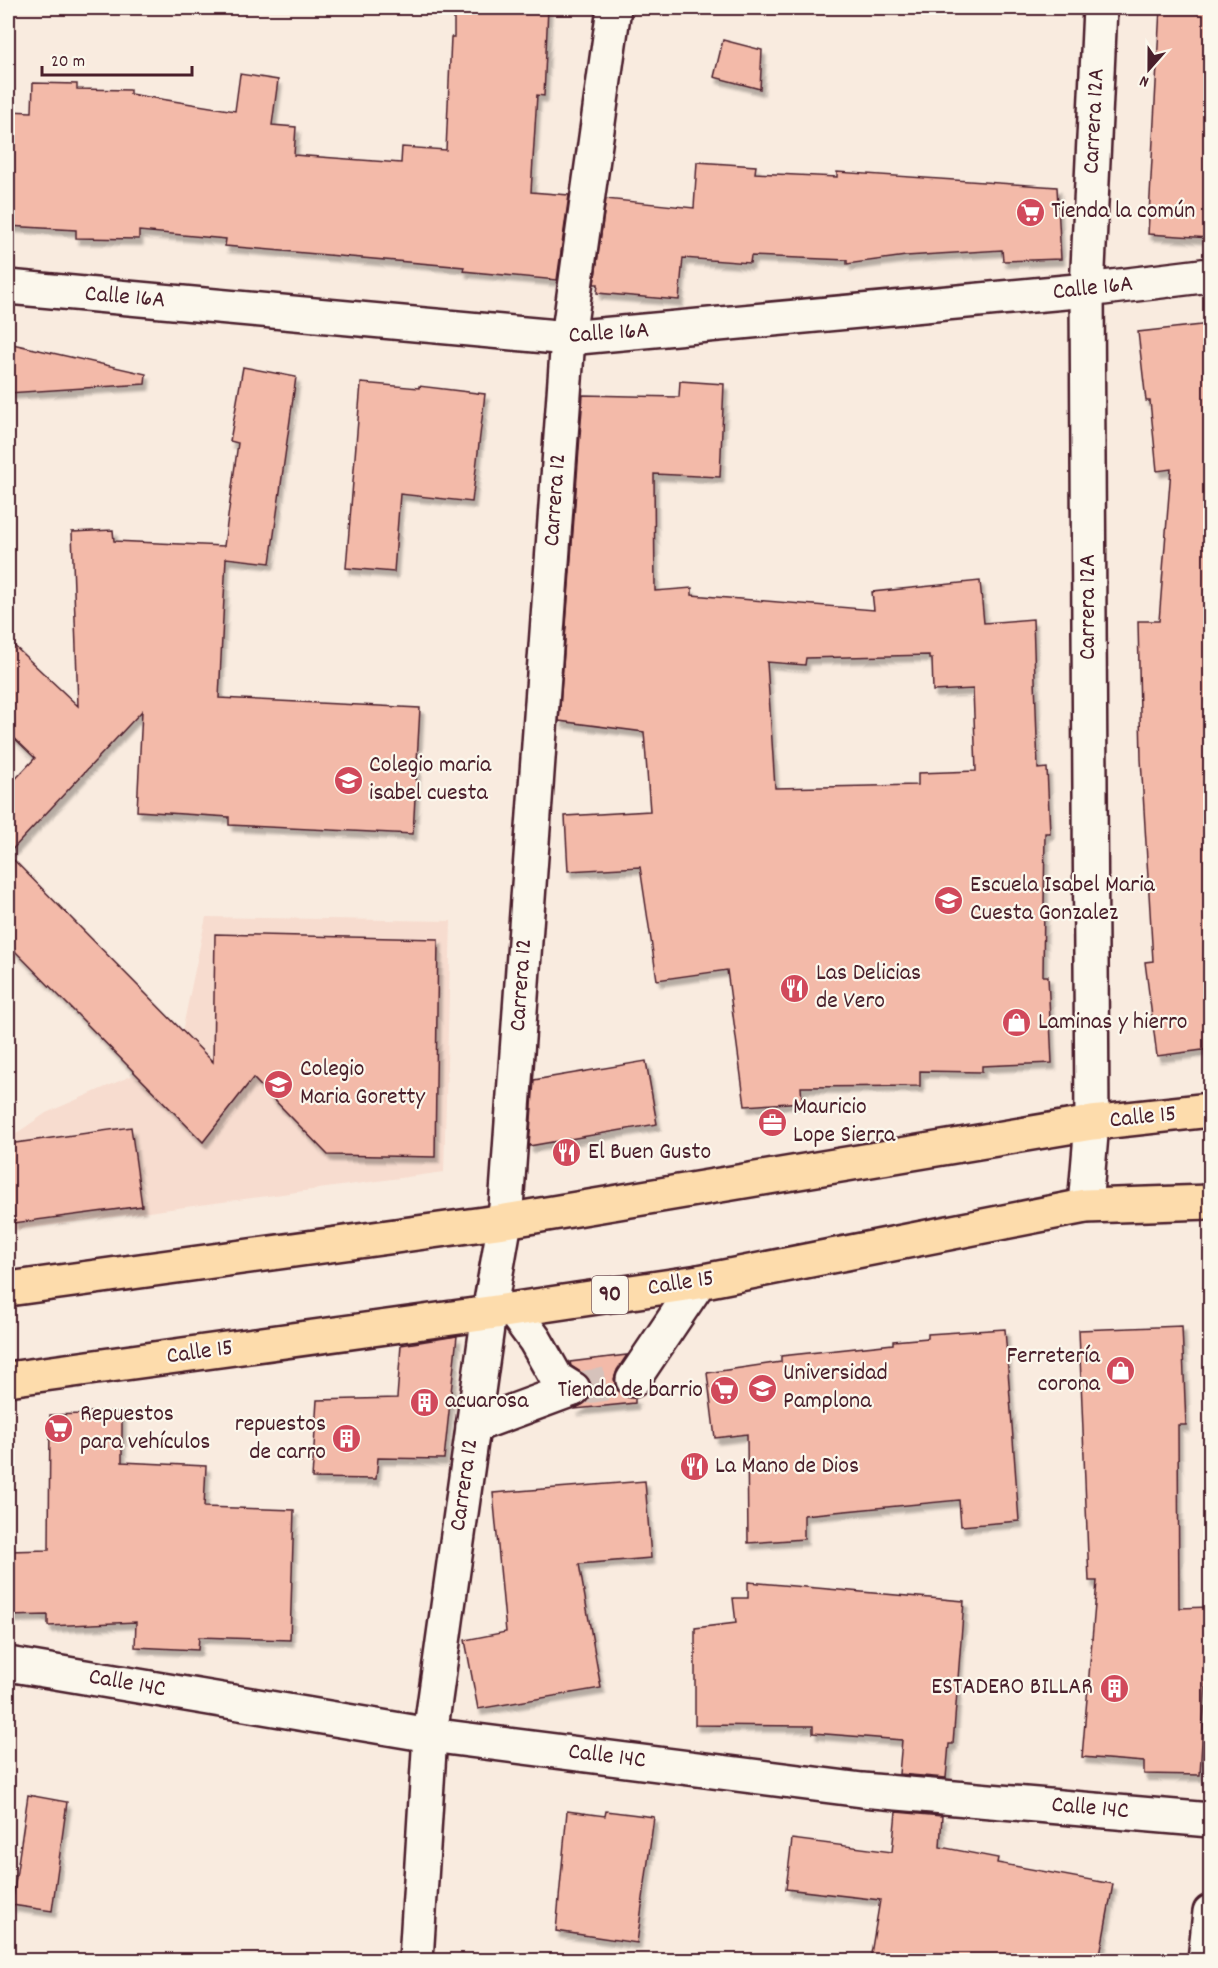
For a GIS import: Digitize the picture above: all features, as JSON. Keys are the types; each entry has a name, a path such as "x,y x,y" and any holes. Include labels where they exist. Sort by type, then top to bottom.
{"highway":[{"name":"Calle 15","path":"8,1289 505,1221 1092,1123 1210,1110"},
{"name":"Calle 15","path":"8,1380 501,1312 699,1282 1085,1206 1210,1202"}],"street":[{"name":"Carrera 12","path":"416,1960 430,1735 473,1426 501,1312 505,1221 568,338 614,8"},
{"name":"Carrera 12A","path":"1085,1206 1092,1123 1087,290 1100,8"},
{"name":"Calle 16A","path":"8,287 568,338 1087,290 1210,275"},
{"path":"633,1380 699,1282"},
{"path":"473,1426 573,1389 557,1379 535,1340 501,1312"},
{"name":"Calle 14C","path":"8,1664 430,1735 862,1790 1210,1820"},
{"path":"1205,1960 1210,1912"}],"shaded area":[{"name":"Colegio Maria Goretty","path":"206,917 451,921 444,1172 8,1231 8,1139 46,1113 177,1056"}],"building":[{"path":"454,8 548,8 544,96 537,95 531,192 569,195 557,280 463,271 464,267 225,246 226,239 139,231 139,239 76,238 76,230 8,226 8,111 32,112 33,83 77,84 77,89 130,90 130,94 235,111 240,74 278,80 272,125 296,127 294,155 401,163 402,147 446,150"},
{"path":"1160,8 1210,8 1210,238 1148,234"},
{"path":"723,40 762,50 760,89 714,77"},
{"path":"697,162 756,166 755,173 837,177 837,172 1057,187 1061,259 1003,261 1002,250 906,256 847,264 847,260 751,256 750,263 683,258 679,300 597,293 598,284 594,284 606,199 694,208"},
{"path":"1210,324 1210,1049 1157,1056 1145,962 1153,961 1141,759 1138,621 1159,621 1171,469 1157,471 1150,401 1146,401 1138,332"},
{"path":"8,343 146,374 145,384 8,393"},
{"path":"243,367 296,377 270,563 226,558 219,698 420,708 413,834 229,825 229,817 137,811 142,711 8,854 8,787 35,758 8,732 8,640 78,706 72,532 113,530 114,541 224,546 238,443 230,441"},
{"path":"680,381 724,384 720,477 654,474 655,591 692,588 692,595 874,610 872,592 980,581 984,623 1033,619 1038,769 1047,768 1050,833 1045,833 1043,976 1048,976 1052,1063 982,1066 982,1072 920,1071 920,1086 801,1087 802,1102 745,1106 727,970 657,980 640,867 568,871 565,816 650,811 644,732 559,721 583,395 679,397","holes":["929,655 929,659 932,659 933,691 973,689 976,771 918,773 918,785 775,788 767,662 805,665 806,658"]},
{"path":"361,383 419,388 419,386 485,394 472,502 400,494 394,572 346,568"},
{"path":"8,854 213,1062 215,934 438,939 435,1157 328,1155 253,1078 203,1142 8,944"},
{"path":"646,1061 657,1124 529,1146 534,1080"},
{"path":"131,1127 142,1206 14,1223 8,1179 8,1144"},
{"path":"1182,1326 1186,1425 1178,1425 1179,1608 1210,1607 1200,1775 1144,1774 1144,1762 1082,1757 1097,1581 1089,1581 1079,1330"},
{"path":"1005,1329 1019,1521 961,1526 959,1500 804,1515 804,1539 748,1543 747,1434 715,1438 707,1373 781,1362 781,1356 928,1338 928,1334"},
{"path":"457,1336 444,1459 378,1458 376,1479 312,1478 317,1400 397,1398 401,1345"},
{"path":"627,1355 614,1379 616,1388 622,1395 635,1398 635,1403 575,1409 588,1400 592,1389 589,1380 571,1366 570,1362"},
{"path":"83,1412 122,1412 122,1462 206,1466 204,1507 294,1510 290,1640 199,1637 198,1650 135,1647 136,1622 48,1626 48,1615 8,1616 8,1551 49,1550 50,1415 83,1414"},
{"path":"645,1481 651,1558 579,1564 601,1688 478,1709 465,1640 506,1632 493,1493"},
{"path":"748,1582 964,1601 953,1744 949,1744 946,1778 899,1774 902,1740 813,1733 813,1726 695,1725 695,1628 736,1623 733,1598 748,1598"},
{"path":"28,1795 67,1802 52,1911 12,1905"},
{"path":"567,1811 605,1816 606,1811 654,1817 637,1943 556,1931"},
{"path":"896,1812 942,1816 940,1847 998,1858 997,1863 1113,1884 1099,1960 870,1960 880,1900 786,1889 792,1839 892,1852"}],"tunnel":[{"path":"573,1389 633,1380"}],"place":[{"name":"Tienda la común","path":"1030,212"},
{"name":"Colegio maria isabel cuesta","path":"348,780"},
{"name":"Escuela Isabel Maria Cuesta Gonzalez","path":"949,900"},
{"name":"Las Delicias de Vero","path":"795,988"},
{"name":"Laminas y hierro","path":"1017,1023"},
{"name":"Colegio Maria Goretty","path":"279,1084"},
{"name":"Mauricio Lope Sierra","path":"772,1122"},
{"name":"El Buen Gusto","path":"567,1153"},
{"name":"Ferretería corona","path":"1121,1371"},
{"name":"Universidad Pamplona","path":"762,1388"},
{"name":"Tienda de barrio","path":"724,1391"},
{"name":"acuarosa","path":"424,1402"},
{"name":"Repuestos para vehículos","path":"59,1429"},
{"name":"repuestos de carro","path":"347,1439"},
{"name":"La Mano de Dios","path":"694,1467"},
{"name":"ESTADERO BILLAR","path":"1114,1688"}]}
